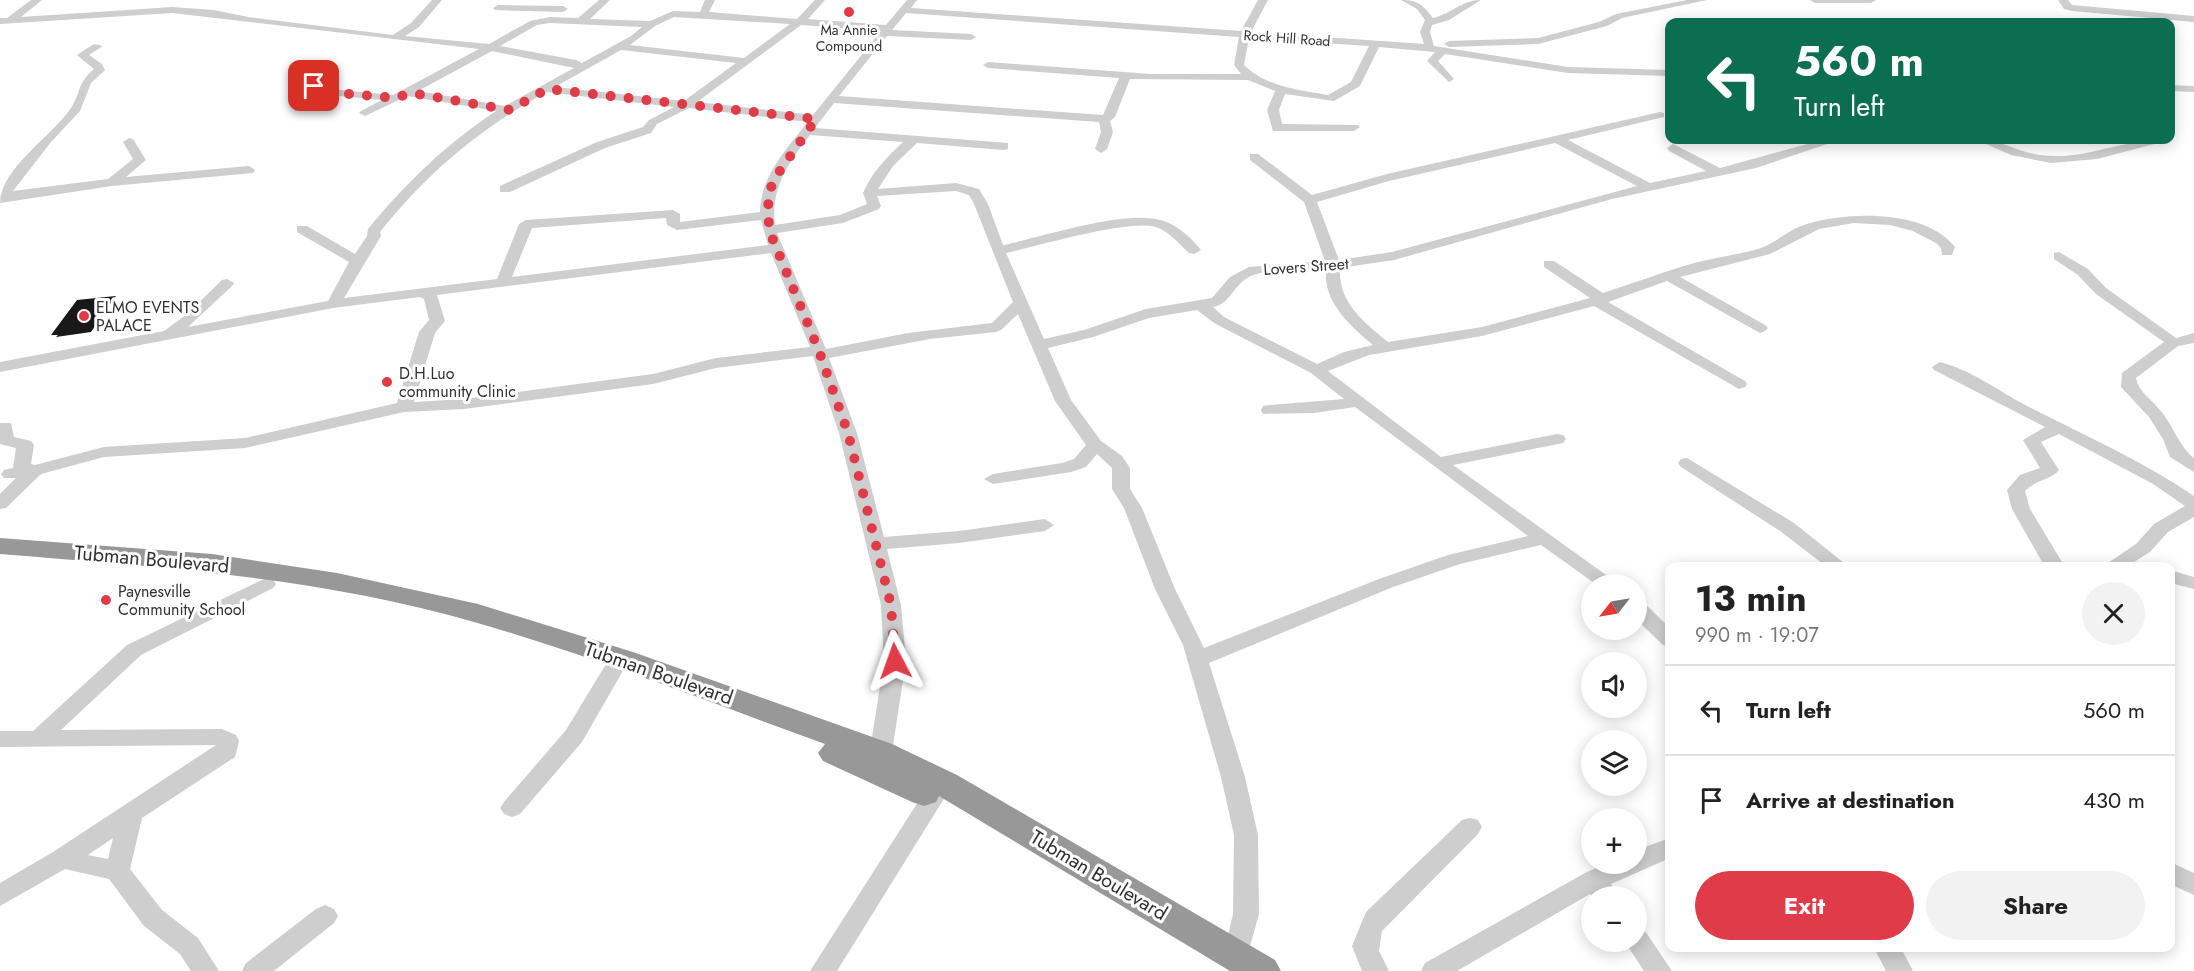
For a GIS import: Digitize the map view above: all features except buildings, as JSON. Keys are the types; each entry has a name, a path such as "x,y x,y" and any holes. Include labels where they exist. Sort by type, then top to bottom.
{"highway":[{"name":"Tubman Boulevard","path":"0,546 223,565 337,582 427,600 529,628 622,659 875,760 933,797 1242,966"},
{"name":"Tubman Boulevard","path":"0,559 86,565 266,584 414,613 613,669 945,784 1242,966"}],"street":[{"path":"4,22 37,0"},
{"path":"395,38 415,25 437,0"},
{"path":"581,21 605,0"},
{"path":"705,15 704,9 710,0"},
{"path":"505,189 613,140 639,134 667,113 687,105 796,23 820,0"},
{"path":"1263,0 1245,35 1239,65 1251,77 1281,90 1330,99 1356,84 1368,54 1376,44"},
{"path":"1406,0 1420,7 1431,21"},
{"path":"1476,0 1446,18 1427,22 1425,46 1538,41 1603,24 1629,13 1702,0"},
{"path":"1815,0 1871,0"},
{"path":"2063,0 2067,7 2072,8 2194,19"},
{"path":"875,760 895,661 891,605 848,433 820,353 776,248 768,222 768,195 775,178 830,99 907,5"},
{"name":"Rock Hill Road","path":"907,5 1245,35 1425,46 1568,70 1665,73"},
{"path":"498,8 595,9"},
{"path":"4,22 172,10 395,38 488,47 582,65"},
{"path":"333,304 374,236 373,232 408,188 464,139 582,65 619,47 651,24 673,14 971,37"},
{"path":"365,113 460,65 488,47 542,21 651,24"},
{"path":"1,198 47,139 81,103 86,82 100,70 82,55 98,46"},
{"path":"619,47 745,62"},
{"path":"1443,50 1432,61 1449,79"},
{"path":"988,65 1197,78 1251,77"},
{"path":"830,99 1104,119 1109,117 1126,74"},
{"path":"298,81 339,93 395,98"},
{"path":"2175,88 2194,89"},
{"path":"547,89 687,105 812,125 915,138 1004,146"},
{"path":"1281,90 1273,111 1280,129 1354,127"},
{"path":"406,93 510,110"},
{"path":"1310,200 1422,167 1517,149 1554,138 1660,115"},
{"path":"1101,148 1107,132 1104,119"},
{"path":"503,280 522,239 526,224 673,214 672,222 677,226 843,219 874,206 869,193 882,168 915,138"},
{"path":"1554,138 1585,152 1649,188"},
{"path":"112,182 140,160 129,142"},
{"name":"Lovers Street","path":"1202,306 1217,302 1225,295 1228,284 1242,274 1272,267 1363,262 1394,256 1517,220 1719,173 1821,144"},
{"path":"1993,144 2013,152 2048,160 2086,158 2148,144"},
{"path":"1673,148 1719,173"},
{"path":"1254,157 1310,200 1333,263 1332,279 1347,315 1384,346"},
{"path":"1,198 112,182 249,170"},
{"path":"869,193 956,187 974,192 1063,402 1095,445 1109,454 1121,468 1125,498 1133,508 1165,589 1198,659 1233,777 1246,835 1246,914 1242,966"},
{"path":"1317,370 1344,358 1384,346 1455,337 1599,300 1723,259 1765,250 1782,244 1794,234 1822,225 1857,219 1890,221 1944,241 1948,247 1947,252"},
{"path":"998,250 1151,222 1164,226 1194,250"},
{"path":"302,228 357,261"},
{"path":"0,367 333,304 503,280 776,248"},
{"path":"2059,256 2083,272 2101,291 2163,333 2173,343"},
{"path":"1549,264 1599,300 1739,384"},
{"path":"1668,276 1760,328"},
{"path":"167,334 191,318 226,283"},
{"path":"404,407 412,378 426,347 427,332 438,321 431,297 421,292"},
{"path":"996,327 1021,303"},
{"path":"1039,345 1088,334 1146,314 1202,306 1219,321 1317,370 1438,463 1595,574"},
{"path":"10,474 35,470 104,452 245,443 364,414 404,407 464,404 653,379 716,363 820,353 957,329 1033,327"},
{"path":"2194,338 2173,343 2128,375 2129,387 2155,414 2172,439 2176,453 2194,467"},
{"path":"1940,367 1981,386 2030,415 2060,427 2130,464 2194,506 2161,528 2143,548 2125,562"},
{"path":"1269,410 1314,408 1359,402"},
{"path":"2052,562 2020,509 2016,490 2026,479 2050,470 2048,461 2034,446 2032,440 2060,427"},
{"path":"5,428 5,440 25,445 22,469 35,470"},
{"path":"1438,463 1557,439"},
{"path":"993,479 1065,468 1080,463 1095,445"},
{"path":"1687,463 1787,527 1832,562"},
{"path":"0,504 35,470"},
{"path":"876,544 959,537 1045,525"},
{"path":"1198,659 1445,563 1545,538"},
{"path":"2175,577 2194,583"},
{"path":"37,740 134,650 266,584"},
{"path":"1647,618 1665,635"},
{"path":"512,808 574,736 613,669"},
{"path":"0,739 222,736 228,741 227,751 62,859 0,896"},
{"path":"823,971 933,797"},
{"path":"117,871 132,812"},
{"path":"1376,971 1365,952 1365,937 1375,920 1470,827"},
{"path":"1647,856 1665,848"},
{"path":"62,859 117,871 153,918 189,946 206,971"},
{"path":"1604,886 1618,874"},
{"path":"2175,875 2194,885"},
{"path":"1434,971 1581,898"},
{"path":"255,971 325,916"},
{"path":"1645,952 1659,971"},
{"path":"1889,952 1900,971"}],"place":[{"name":"Ma Annie Compound","path":"849,12"},
{"name":"ELMO EVENTS PALACE","path":"84,316"},
{"name":"D.H.Luo community Clinic","path":"387,382"},
{"name":"Paynesville Community School","path":"106,600"}],"route":[{"path":"314,86 339,93 395,98 411,93 510,110 547,89 618,99 816,119 775,178 768,195 769,230 819,351 848,433 891,605 895,661"}]}
